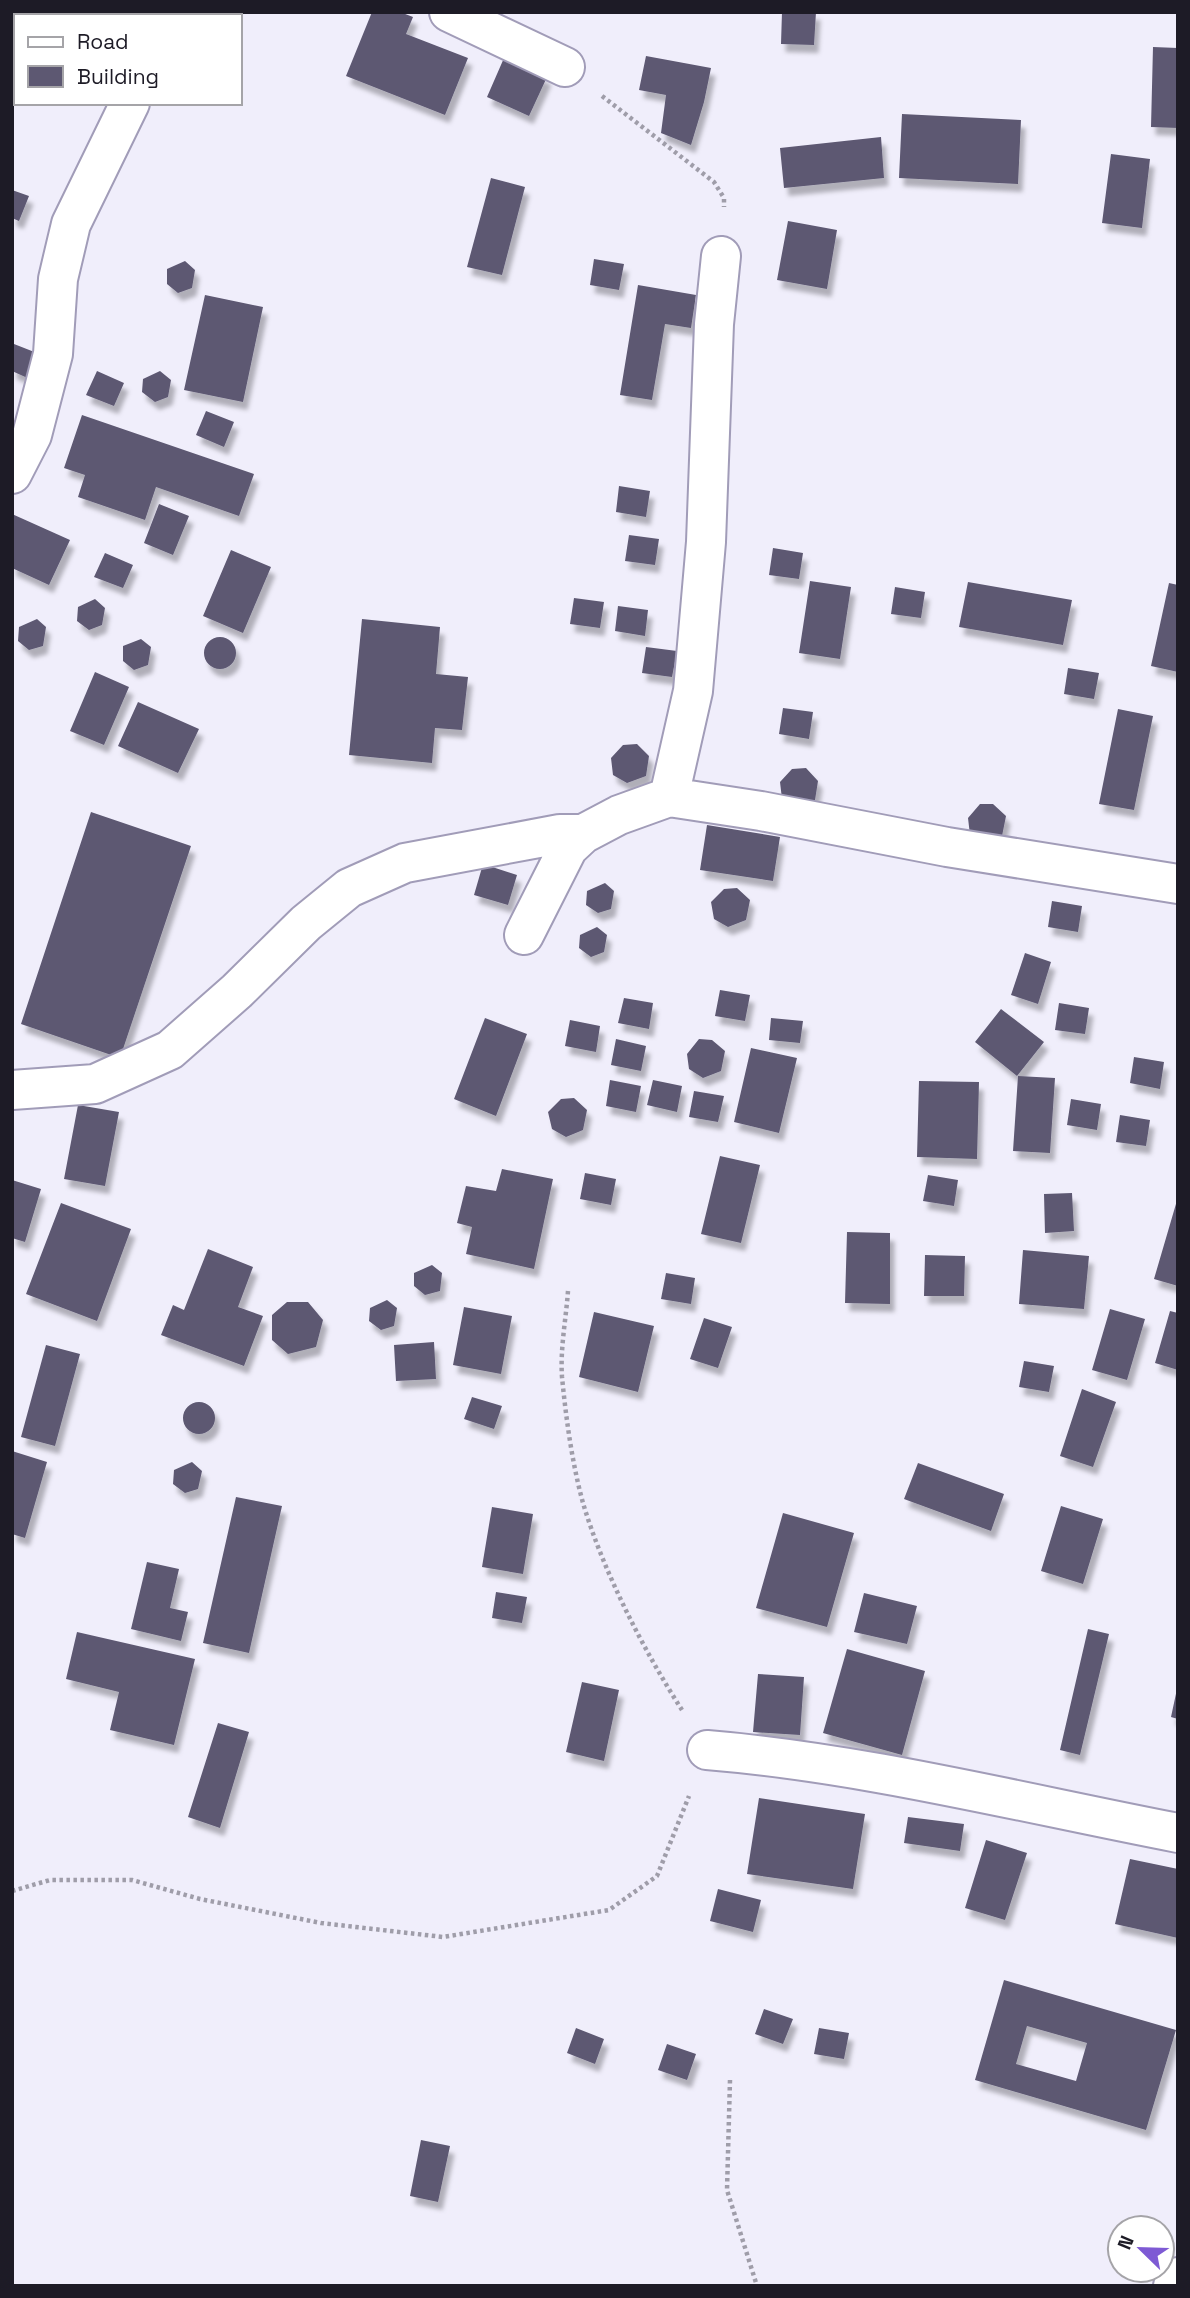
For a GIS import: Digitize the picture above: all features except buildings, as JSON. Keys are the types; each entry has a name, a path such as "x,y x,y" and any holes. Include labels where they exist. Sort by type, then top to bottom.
{"street":[{"path":"449,12 565,67"},
{"path":"12,474 32,435 53,354 58,279 71,224 129,105"},
{"path":"669,797 693,691 706,542 714,324 721,256"},
{"path":"524,935 568,848 583,834 619,814 669,797 761,811 947,847 1178,884"},
{"path":"12,1090 95,1084 170,1050 237,991 306,923 349,888 371,878 405,863 560,834 583,834"},
{"path":"707,1751 746,1756 765,1755 871,1772 1178,1833"},
{"path":"1174,2286 1178,2277"}],"path":[{"path":"565,67 713,182 724,198 721,256"},
{"path":"12,1891 50,1880 132,1880 200,1899 321,1923 443,1937 610,1910 657,1876 707,1751 655,1668 605,1562 583,1503 570,1440 562,1374 568,1292"},
{"path":"730,2080 727,2190 757,2286"}]}
